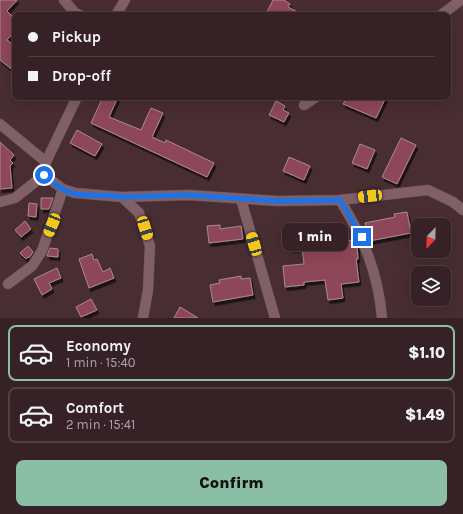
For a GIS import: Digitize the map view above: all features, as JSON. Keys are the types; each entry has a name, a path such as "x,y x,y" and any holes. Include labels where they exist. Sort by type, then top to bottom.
{"street":[{"path":"64,0 74,12"},
{"path":"118,12 125,0"},
{"path":"445,12 461,0"},
{"path":"0,202 15,198 44,175 46,162 76,100"},
{"path":"304,105 312,100"},
{"path":"0,124 46,162"},
{"path":"44,175 63,189 75,193 122,197 188,195 278,201 340,200 428,190 453,202 463,210"},
{"path":"8,284 32,266 42,251 63,189"},
{"path":"122,197 138,213 150,246 148,290 143,318"},
{"path":"241,199 275,318"},
{"path":"340,200 362,237 372,264 382,318"}],"building":[{"path":"0,0 17,0 7,11 12,16 12,34 7,40 12,44 12,70 0,60"},
{"path":"273,0 284,0 290,4 288,7 297,12 267,12"},
{"path":"102,100 117,100 109,117 141,130 151,108 163,113 152,137 165,143 166,140 214,163 207,177 91,123"},
{"path":"345,100 385,100 376,118 343,104"},
{"path":"276,101 285,106 283,110 289,113 284,122 269,115"},
{"path":"77,130 102,144 95,156 70,143"},
{"path":"401,138 416,145 397,184 382,177"},
{"path":"0,142 14,155 10,160 13,163 10,166 12,188 0,189"},
{"path":"360,144 375,150 367,169 352,163"},
{"path":"289,157 310,166 304,180 283,171"},
{"path":"41,198 53,198 49,209 41,209"},
{"path":"29,203 37,204 36,217 28,216"},
{"path":"407,212 411,233 369,241 365,223 395,217 394,214"},
{"path":"25,221 31,229 21,237 15,230"},
{"path":"220,225 220,229 241,226 243,239 209,243 207,226"},
{"path":"312,228 313,244 354,240 357,245 358,259 356,259 359,282 341,284 343,298 328,300 325,280 304,282 304,285 285,287 283,266 304,264 302,248 290,249 289,229"},
{"path":"28,246 33,252 29,258 28,257 26,259 20,253"},
{"path":"50,248 58,249 58,257 47,256"},
{"path":"92,254 94,260 97,259 103,272 110,268 114,278 89,288 79,259"},
{"path":"57,268 61,278 49,283 52,289 42,295 34,279"},
{"path":"241,276 241,279 250,278 253,295 213,302 210,285 220,283 219,280"},
{"path":"91,299 97,310 81,317 76,307"},
{"path":"180,307 198,318 174,318"}],"route":[{"path":"44,175 63,189 75,193 86,194 122,197 188,195 278,201 340,200 362,237"}]}
